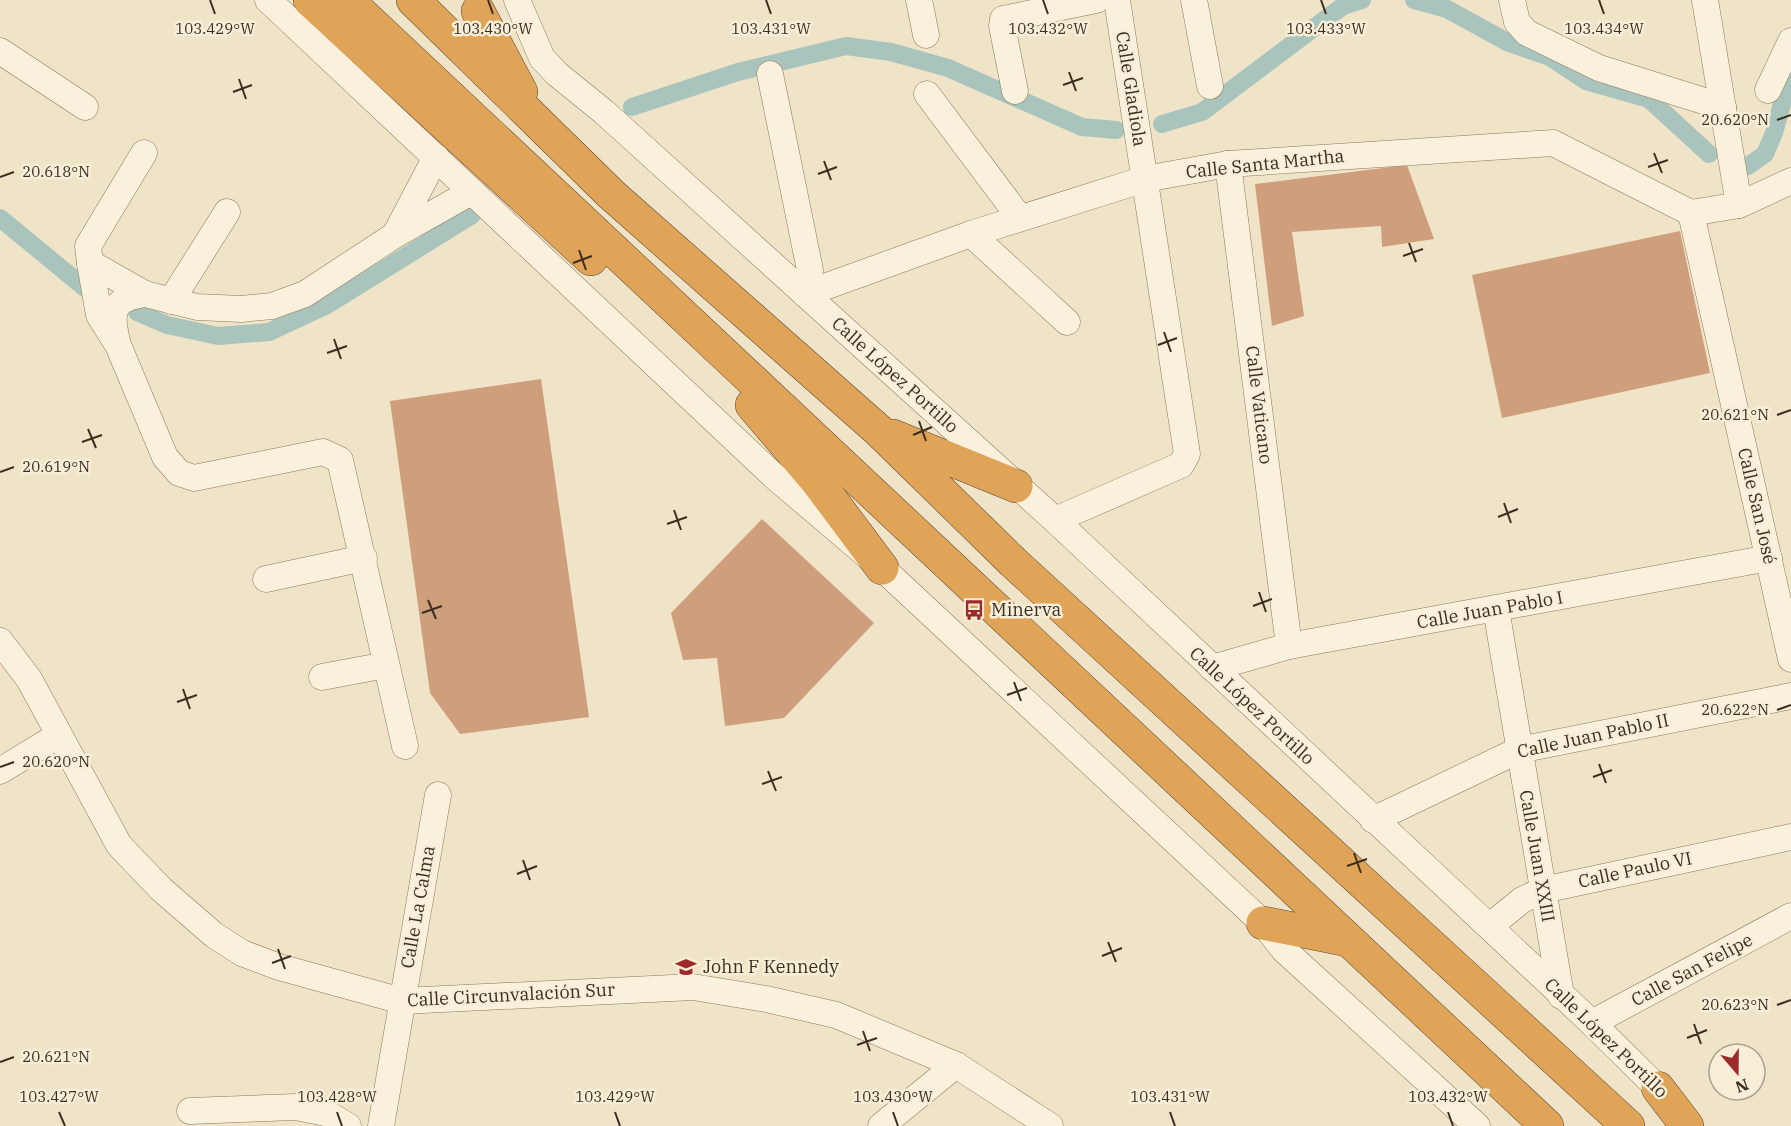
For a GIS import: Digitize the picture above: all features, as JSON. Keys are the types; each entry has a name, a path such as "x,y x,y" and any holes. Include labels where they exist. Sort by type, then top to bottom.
{"highway":[{"path":"310,0 875,516 923,556 960,574"},
{"path":"347,0 1547,1126"},
{"path":"413,0 612,195 878,430 1013,562 1628,1126"},
{"path":"486,7 534,117"},
{"path":"752,405 817,481 882,568"},
{"path":"878,430 1016,486"},
{"path":"1263,922 1348,940"},
{"path":"1658,1088 1687,1126"}],"street":[{"path":"268,0 775,477 882,568 1263,922 1284,950 1477,1126"},
{"path":"517,0 542,58"},
{"path":"919,0 926,35"},
{"path":"1015,91 1002,26 1003,19 1096,0"},
{"name":"Calle Gladiola","path":"1055,520 1181,465 1186,460 1187,447 1118,0"},
{"path":"1194,0 1210,86"},
{"path":"1705,0 1739,205"},
{"path":"486,7 542,58"},
{"path":"1514,11 1527,33 1589,64 1723,107"},
{"path":"1768,90 1791,41"},
{"path":"0,51 85,107"},
{"name":"Calle López Portillo","path":"542,58 556,74 604,112 1055,520 1373,820 1490,926 1696,1126"},
{"path":"770,74 810,270 804,292"},
{"path":"927,94 1020,218"},
{"name":"Calle Santa Martha","path":"804,292 971,234 1145,178 1228,164 1553,143 1691,213"},
{"path":"118,345 99,315 88,246 144,153"},
{"path":"395,235 436,157"},
{"name":"Calle Vaticano","path":"1228,164 1289,646"},
{"path":"1691,213 1739,205 1791,181"},
{"path":"90,263 145,294 197,308 241,309 289,302 395,235 471,192"},
{"path":"171,301 227,212"},
{"name":"Calle San José","path":"1691,213 1791,659"},
{"path":"971,234 1067,322"},
{"path":"145,294 121,301 116,308 113,324 118,345 165,457 178,473 186,477 202,477 323,452 335,456 343,466 405,747"},
{"path":"266,579 364,558"},
{"name":"Calle Juan Pablo I","path":"1212,668 1289,646 1769,558"},
{"name":"Calle Juan XXIII","path":"1496,609 1561,996"},
{"name":"Calle Circunvalación Sur","path":"0,641 29,679 120,845 161,889 214,935 242,953 279,967 402,1001 693,987 766,999 836,1015 956,1065 1050,1126"},
{"path":"322,677 386,665"},
{"name":"Calle Juan Pablo II","path":"1373,820 1519,750 1791,696"},
{"path":"0,771 59,735"},
{"name":"Calle La Calma","path":"381,1126 438,795"},
{"name":"Calle Paulo VI","path":"1490,926 1522,900 1543,890 1791,837"},
{"name":"Calle San Felipe","path":"1592,1023 1791,916"},
{"path":"881,1126 956,1065"},
{"path":"190,1111 296,1107 326,1113 348,1126"}],"building":[{"path":"1407,165 1434,239 1382,247 1381,226 1292,232 1304,316 1272,326 1255,184"},
{"path":"1680,231 1710,373 1502,418 1472,275"},
{"path":"541,379 589,717 460,734 430,693 390,401"},
{"path":"762,519 874,623 784,718 725,726 717,658 683,660 671,613"}],"waterway":[{"path":"1162,124 1202,112 1343,6 1362,0"},
{"path":"1414,0 1447,9 1509,43 1550,57 1586,81 1649,99 1709,154"},
{"path":"632,107 738,72 846,46 891,52 948,68 1082,127 1116,130"},
{"path":"1748,166 1765,154 1774,133 1791,71"},
{"path":"137,312 167,325 218,336 269,332 327,305 472,215"},
{"path":"0,218 85,288"}],"place":[{"name":"Minerva","path":"974,610"},
{"name":"John F Kennedy","path":"686,967"}]}
